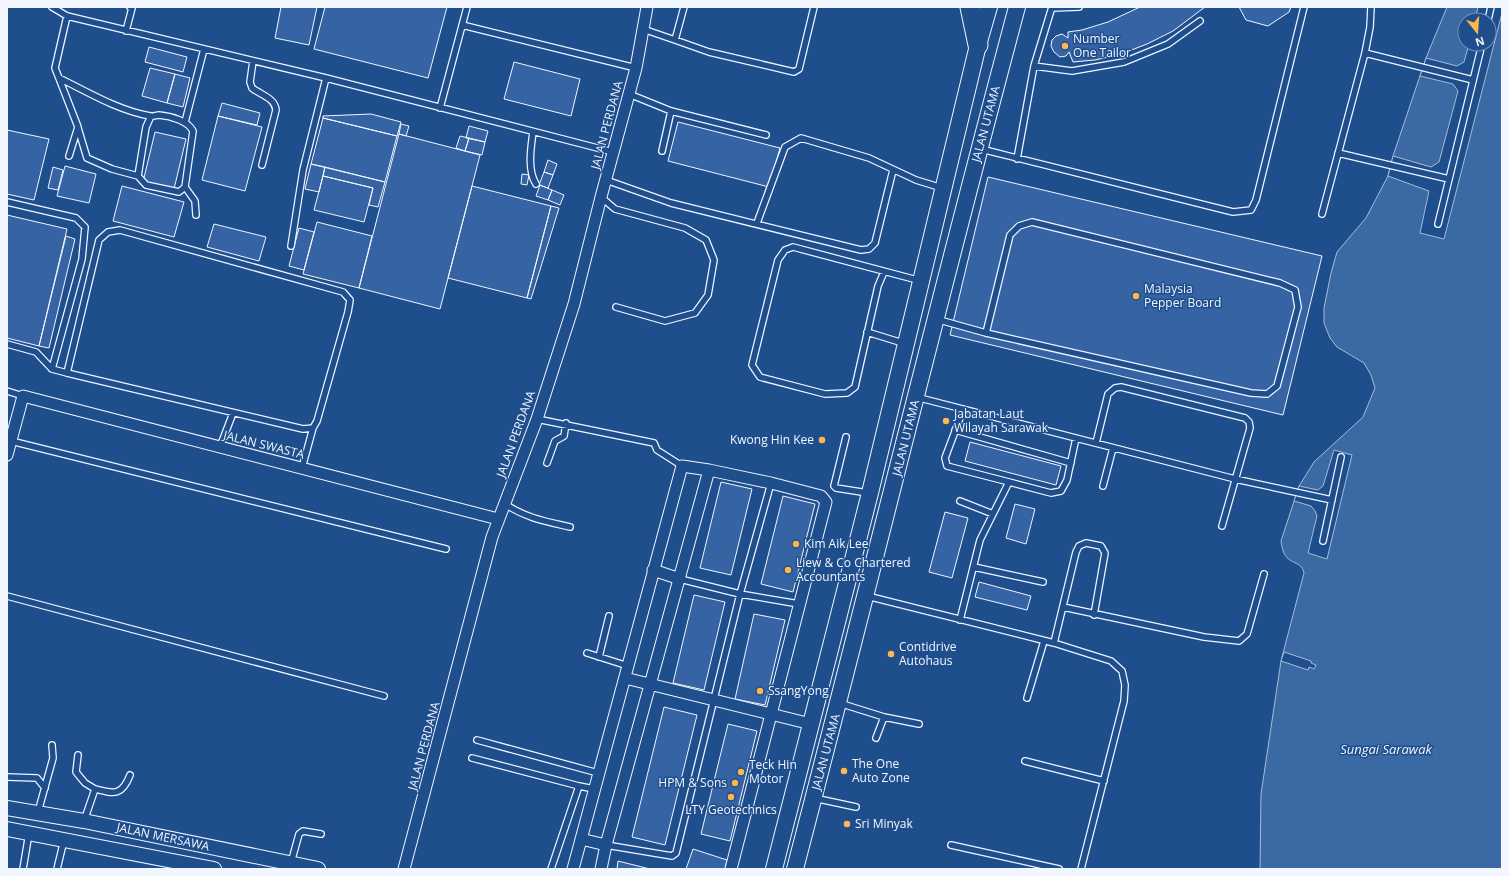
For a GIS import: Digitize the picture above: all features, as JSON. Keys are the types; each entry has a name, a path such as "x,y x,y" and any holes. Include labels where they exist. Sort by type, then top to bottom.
{"highway":[{"path":"970,7 978,45"}],"main road":[{"name":"JALAN UTAMA","path":"774,869 870,493 978,45 989,7"},
{"name":"JALAN UTAMA","path":"796,869 867,596 979,149 1017,7"}],"street":[{"name":"JALAN PERDANA","path":"404,869 498,519 537,418 574,304 636,68 647,7"},
{"path":"7,455 23,396"},
{"name":"JALAN SWASTA","path":"23,396 498,519"},
{"path":"573,869 625,678 652,570 682,466 771,483 822,496 826,502 731,869"},
{"path":"601,869 606,845 709,470"},
{"path":"652,570 680,579"},
{"path":"625,678 651,683 715,701 811,724"},
{"name":"JALAN MERSAWA","path":"7,808 84,821 318,869"},
{"name":"JALAN MERSAWA","path":"7,829 29,832 214,869"},
{"path":"581,839 606,845"}],"lane":[{"path":"52,7 67,16 326,78 613,152"},
{"path":"126,31 132,8 130,7"},
{"path":"440,108 467,7"},
{"path":"675,40 684,7"},
{"path":"643,29 709,52 794,72 799,69 814,7"},
{"path":"1018,158 1034,66 1052,7 1079,7"},
{"path":"979,149 1232,212 1251,210 1256,200 1304,7"},
{"path":"1322,214 1365,53 1370,26 1371,7"},
{"path":"59,78 116,106 152,116 159,115 185,122 190,125 194,131 185,188 179,192 146,185 138,176 112,169 87,158 78,127 55,68 67,16"},
{"path":"1034,66 1072,71 1124,62 1168,44 1200,21"},
{"path":"462,25 636,68"},
{"path":"185,122 204,49"},
{"path":"1438,224 1480,52"},
{"path":"1365,53 1473,80"},
{"path":"253,61 250,82 252,88 273,100 276,104 276,110 262,165"},
{"path":"291,246 303,170 326,78"},
{"path":"629,94 671,111 766,135"},
{"path":"662,151 671,111"},
{"path":"138,176 146,127 152,116"},
{"path":"69,156 78,127"},
{"path":"533,132 530,154 536,184"},
{"path":"757,223 785,147 790,142 801,138 869,158 916,180 944,188"},
{"path":"1338,153 1449,179"},
{"path":"606,180 670,203 757,223 861,250 869,249 875,244 893,170"},
{"path":"185,188 195,200 196,215"},
{"path":"601,197 615,208 685,228 706,240 714,260 708,295 695,313 665,321 616,307"},
{"path":"7,202 76,218 85,227 82,259 52,369"},
{"path":"936,319 986,333 1251,394 1267,394 1277,386 1298,308 1294,290 1280,283 1032,222 1019,226 1010,235 986,333"},
{"path":"67,374 99,240 108,232 120,230 343,292 350,300 348,312 302,468"},
{"path":"884,272 878,286 855,387 847,393 825,394 760,377 752,365 778,260 785,250 793,247 922,281"},
{"path":"868,332 906,344"},
{"path":"7,344 36,352 52,369 67,374 302,429 313,428"},
{"path":"1096,443 1108,394 1115,388 1121,387 1245,418 1249,422 1250,428 1222,526"},
{"name":"JALAN SWASTA","path":"7,391 23,396"},
{"path":"916,397 1113,448 1332,500"},
{"path":"963,410 945,458 947,466 1051,493 1061,491 1067,480 1076,438"},
{"path":"220,447 233,413"},
{"path":"537,418 654,443 657,450 682,466"},
{"path":"547,463 554,441 564,436 566,424"},
{"path":"955,430 1071,462"},
{"path":"846,437 835,488 870,493"},
{"path":"11,440 446,549"},
{"path":"1103,486 1113,448"},
{"path":"1323,541 1342,458"},
{"path":"960,620 980,540 1009,482"},
{"path":"606,845 672,856 676,853 715,701 740,594 771,483"},
{"path":"960,501 993,514"},
{"path":"505,504 519,514 533,519 570,527"},
{"path":"1054,643 1079,546 1086,543 1101,546 1104,554 1094,615"},
{"path":"974,567 1043,582"},
{"path":"1063,607 1094,615 1204,637 1239,641 1246,634 1264,574"},
{"path":"680,579 740,594 799,604"},
{"path":"7,596 384,696"},
{"path":"867,596 1054,643 1111,661 1122,671 1125,685 1124,701 1081,869"},
{"path":"599,657 609,616"},
{"path":"1027,698 1044,641"},
{"path":"587,653 628,666"},
{"path":"839,703 884,717 919,724"},
{"path":"876,738 884,717"},
{"path":"477,740 598,773"},
{"path":"38,814 53,758 52,745"},
{"path":"78,755 76,772 85,783 95,789 111,793 121,791 126,786 130,775"},
{"path":"472,758 594,789"},
{"path":"1025,761 1104,781"},
{"path":"7,776 37,778 45,788"},
{"path":"551,869 578,786"},
{"path":"84,821 95,789"},
{"path":"814,798 856,807"},
{"path":"291,863 299,834 303,831 321,834"},
{"path":"23,869 29,832"},
{"path":"57,869 64,840"},
{"path":"951,845 1059,869"}],"water":[{"name":"Sungai Sarawak","path":"1447,7 1502,7 1502,869 1260,869 1261,794 1281,661 1304,573 1300,565 1285,556 1281,541 1299,486 1314,462 1363,417 1375,388 1371,375 1364,363 1337,347 1330,338 1324,323 1324,308 1337,252 1366,218 1388,176 1393,156 1426,58"}],"pier":[{"path":"1478,7 1502,7 1497,32 1497,12 1477,12"},
{"path":"1467,52 1492,52 1444,239 1420,233 1429,191 1388,176 1393,156 1431,167 1439,162 1458,91 1453,84 1420,76 1426,58 1457,66 1464,62"},
{"path":"1334,450 1352,455 1327,559 1308,553 1317,516 1311,506 1294,501 1299,486 1318,490 1323,486"},
{"path":"1284,652 1311,661 1311,663 1316,665 1314,669 1309,667 1308,670 1281,661"}],"building":[{"path":"281,7 317,7 309,45 275,38"},
{"path":"325,7 447,7 428,78 314,49"},
{"path":"1140,7 1205,7 1173,31 1147,44 1121,54 1095,60 1073,62 1069,52 1066,56 1060,57 1054,52 1051,46 1052,40 1056,36 1062,34 1068,38 1068,32 1082,30 1108,22"},
{"path":"1239,7 1291,7 1289,12 1268,26 1246,20"},
{"path":"149,47 187,57 183,72 145,62"},
{"path":"514,62 580,79 571,116 504,99"},
{"path":"150,68 175,74 167,103 142,96"},
{"path":"175,74 190,78 183,107 167,103"},
{"path":"222,103 260,113 257,125 218,116"},
{"path":"371,114 401,122 397,136 323,118 323,116"},
{"path":"218,116 262,127 245,191 202,180"},
{"path":"323,118 397,136 385,182 311,164"},
{"path":"678,122 780,148 769,187 668,161"},
{"path":"401,124 409,126 406,136 399,134"},
{"path":"469,126 488,131 485,142 466,138"},
{"path":"7,130 49,139 34,200 7,194"},
{"path":"155,132 186,139 174,189 143,182"},
{"path":"399,134 480,155 440,309 359,288"},
{"path":"460,136 469,138 465,151 456,148"},
{"path":"469,138 485,142 482,155 465,151"},
{"path":"548,160 557,164 553,175 544,172"},
{"path":"311,164 325,167 319,192 305,189"},
{"path":"65,166 96,174 89,203 57,196"},
{"path":"53,167 63,170 58,190 48,188"},
{"path":"325,167 385,182 378,207 369,205 373,188 323,176"},
{"path":"544,172 553,175 548,188 539,185"},
{"path":"522,174 529,175 527,185 521,184"},
{"path":"323,176 373,188 364,222 314,210"},
{"name":"Malaysia Pepper Board","path":"988,177 1322,256 1283,415 950,335"},
{"path":"540,185 552,190 548,200 536,196"},
{"path":"122,186 184,202 174,237 113,221"},
{"path":"472,186 551,206 527,298 448,278"},
{"path":"552,190 564,195 560,205 548,200"},
{"path":"551,206 559,208 531,299 527,298"},
{"path":"7,215 67,229 39,346 7,338"},
{"path":"317,222 372,236 359,288 303,274"},
{"path":"214,224 266,237 259,261 207,247"},
{"path":"299,228 314,232 304,270 289,266"},
{"path":"66,236 75,239 49,348 39,346"},
{"path":"970,442 1061,466 1056,485 965,461"},
{"path":"721,482 752,489 731,575 700,568"},
{"path":"783,496 815,504 793,592 761,584"},
{"path":"1015,504 1035,509 1026,544 1006,538"},
{"path":"945,512 968,518 952,578 929,572"},
{"path":"979,582 1031,596 1027,610 975,597"},
{"path":"694,595 725,602 704,690 673,683"},
{"path":"754,614 785,620 765,705 735,699"},
{"path":"664,707 697,715 665,845 632,837"},
{"path":"728,724 757,731 730,841 701,834"},
{"path":"693,849 727,860 725,869 686,869"},
{"path":"618,861 650,869 617,869"}],"place":[{"name":"Number One Tailor","path":"1065,46"},
{"name":"Malaysia Pepper Board","path":"1136,296"},
{"name":"Jabatan Laut Wilayah Sarawak","path":"946,421"},
{"name":"Kwong Hin Kee","path":"822,440"},
{"name":"Kim Aik Lee","path":"796,544"},
{"name":"Liew & Co Chartered Accountants","path":"788,570"},
{"name":"Contidrive Autohaus","path":"891,654"},
{"name":"SsangYong","path":"760,691"},
{"name":"The One Auto Zone","path":"844,771"},
{"name":"Teck Hin Motor","path":"741,772"},
{"name":"HPM & Sons","path":"735,783"},
{"name":"LTY Geotechnics","path":"731,797"},
{"name":"Sri Minyak","path":"847,824"}]}
